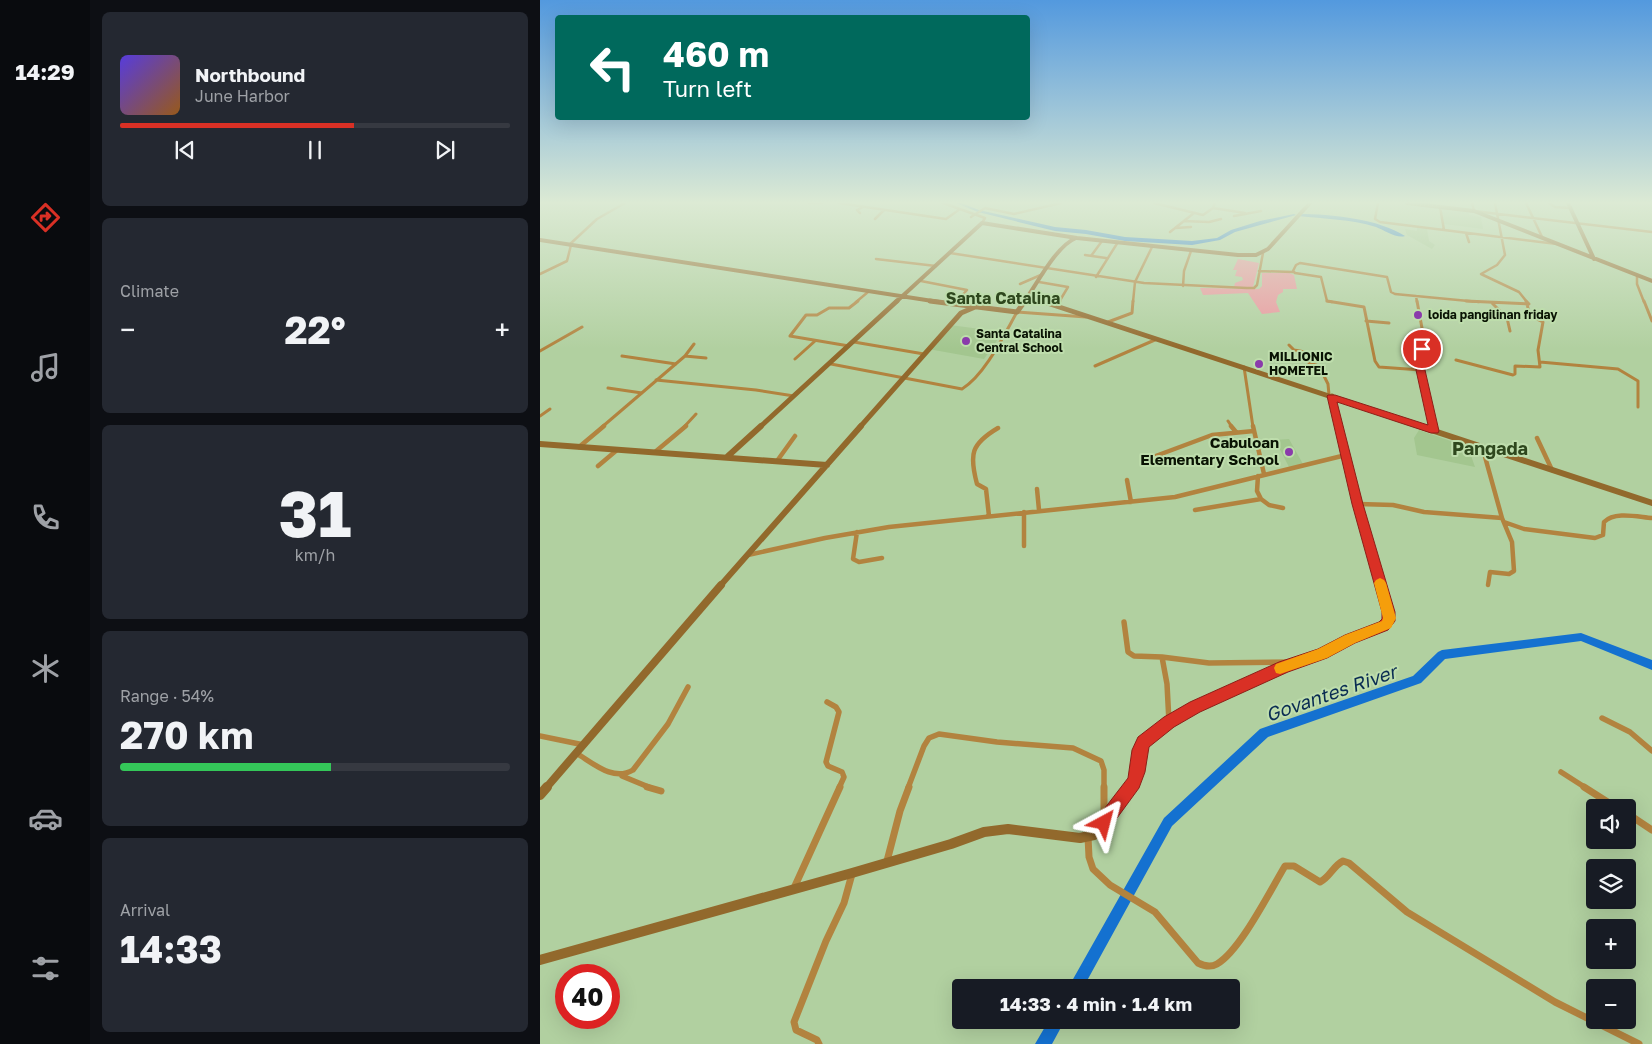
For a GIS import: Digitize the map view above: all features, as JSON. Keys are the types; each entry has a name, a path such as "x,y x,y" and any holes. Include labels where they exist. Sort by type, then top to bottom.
{"street":[{"path":"540,274 567,261 569,252"},
{"path":"613,252 975,307 1093,317"},
{"path":"728,456 952,252"},
{"path":"831,364 965,389 986,362 1025,299 1059,252"},
{"path":"1091,256 1094,252"},
{"path":"1096,276 1111,252"},
{"path":"1108,322 1132,313 1135,282 1150,252"},
{"path":"1183,286 1184,270 1191,252"},
{"path":"1199,252 1262,258"},
{"path":"1456,360 1513,375 1515,374 1516,366 1539,367 1538,350 1544,322 1530,316 1527,304 1529,303 1519,292 1481,274 1503,258 1505,252"},
{"path":"1576,252 1652,281"},
{"path":"1591,252 1594,259"},
{"path":"950,254 1045,272 1183,286 1254,288 1257,285 1263,253 1250,256"},
{"path":"1085,255 1106,258"},
{"path":"876,258 936,266"},
{"path":"1293,272 1296,265 1300,263 1387,277 1392,293 1492,303 1527,304"},
{"path":"1259,271 1293,272 1320,276 1327,301 1364,306 1375,361 1379,367 1421,370"},
{"path":"1020,284 1045,272"},
{"path":"1637,275 1636,281 1652,321"},
{"path":"921,281 967,290 956,304"},
{"path":"1038,282 1068,288 1057,305"},
{"path":"849,346 790,336 806,315 817,315 827,308 849,308 868,292"},
{"path":"1416,296 1424,339 1421,370 1434,431"},
{"path":"1025,299 1057,305 1652,502"},
{"path":"1492,303 1507,318 1510,331"},
{"path":"956,304 961,313"},
{"path":"540,795 924,354 961,313 975,307"},
{"path":"1366,321 1389,323"},
{"path":"540,351 582,327"},
{"path":"1095,366 1158,339"},
{"path":"795,359 815,341"},
{"path":"854,342 924,354"},
{"path":"578,448 685,356 694,344"},
{"path":"540,960 998,830 1023,829 1067,837 1088,837 1094,835 1134,783 1140,750 1144,742 1169,722 1195,707 1269,673 1322,654 1350,639 1384,626 1389,621 1388,612 1358,504 1328,384 1319,366 1309,363 1305,352 1294,350 1289,345"},
{"path":"622,356 676,364"},
{"path":"685,356 706,358"},
{"path":"1540,362 1621,370 1638,381 1638,407"},
{"path":"1244,368 1247,398 1264,474"},
{"path":"656,380 756,390 794,396"},
{"path":"608,388 642,393"},
{"path":"540,416 550,409"},
{"path":"654,453 681,431 696,414"},
{"path":"1228,421 1236,432"},
{"path":"989,516 986,489 978,485 971,461 976,444 998,428"},
{"path":"1153,457 1208,436 1254,431"},
{"path":"776,461 795,436"},
{"path":"1537,438 1552,470"},
{"path":"540,444 654,453 728,456 827,465"},
{"path":"1482,446 1503,520 1512,542 1514,572 1490,572 1488,585"},
{"path":"598,466 617,450"},
{"path":"747,555 857,532 1190,494 1346,455"},
{"path":"1258,476 1257,491 1261,499 1269,505 1283,508"},
{"path":"1127,480 1131,502"},
{"path":"1037,489 1039,510"},
{"path":"1195,510 1261,499"},
{"path":"1358,504 1393,505 1424,512 1503,520 1532,531 1595,538 1603,535 1604,522 1611,517 1652,518"},
{"path":"1024,512 1024,546"},
{"path":"857,532 853,560 859,562 882,558"},
{"path":"1124,622 1128,652 1131,656 1162,657 1209,663 1300,662"},
{"path":"1162,657 1167,684 1169,722"},
{"path":"622,776 633,770 668,724 688,687"},
{"path":"794,888 844,777 842,772 828,766 826,762 839,712 836,707 827,702"},
{"path":"1602,718 1630,732 1652,751"},
{"path":"887,862 900,811 924,746 929,738 939,734 997,742 1073,748 1098,759 1103,763 1104,770 1104,823"},
{"path":"540,736 584,745"},
{"path":"576,753 614,776 622,776 638,784 661,791"},
{"path":"1562,772 1603,799"},
{"path":"1636,819 1652,830"},
{"path":"1088,837 1089,857 1094,869 1110,885 1155,912 1198,963 1211,967 1223,960 1285,866 1294,866 1320,882 1326,880 1338,863 1346,861 1407,912 1555,1002 1639,1044"},
{"path":"818,1044 817,1040 796,1030 794,1022 826,941 844,903 852,873"}],"shaded area":[{"path":"1238,259 1259,263 1253,287 1234,287 1235,283 1243,280 1242,277 1235,276 1237,270 1233,270"},
{"path":"1262,273 1289,273 1294,275 1297,289 1283,289 1283,292 1278,295 1276,302 1280,312 1262,314 1248,293 1203,295 1200,288 1259,289 1262,286"},
{"name":"Santa Catalina Central School","path":"950,325 1003,332 984,359 928,349"},
{"path":"1419,430 1468,447 1475,467 1417,455 1414,438"},
{"name":"Cabuloan Elementary School","path":"1289,439 1303,464 1289,467 1275,440"}],"waterway":[{"name":"Govantes River","path":"1080,979 1168,822 1264,733 1417,680 1442,655 1581,637 1652,665"},
{"name":"Govantes River","path":"1043,1044 1052,1029"}],"slow traffic":[{"path":"1280,668 1310,659 1350,639 1387,624 1389,621 1388,612 1380,583"}],"place":[{"name":"loida pangilinan friday","path":"1418,315"},
{"name":"Santa Catalina Central School","path":"966,341"},
{"name":"MILLIONIC HOMETEL","path":"1259,364"},
{"name":"Cabuloan Elementary School","path":"1289,452"}],"district":[{"name":"Santa Catalina","path":"1003,298"},
{"name":"Pangada","path":"1490,449"}],"route":[{"path":"1104,823 1134,783 1141,746 1155,732 1169,722 1195,707 1269,673 1310,659 1350,639 1387,624 1389,621 1388,612 1358,504 1332,396 1434,431 1421,370 1422,349"}]}
